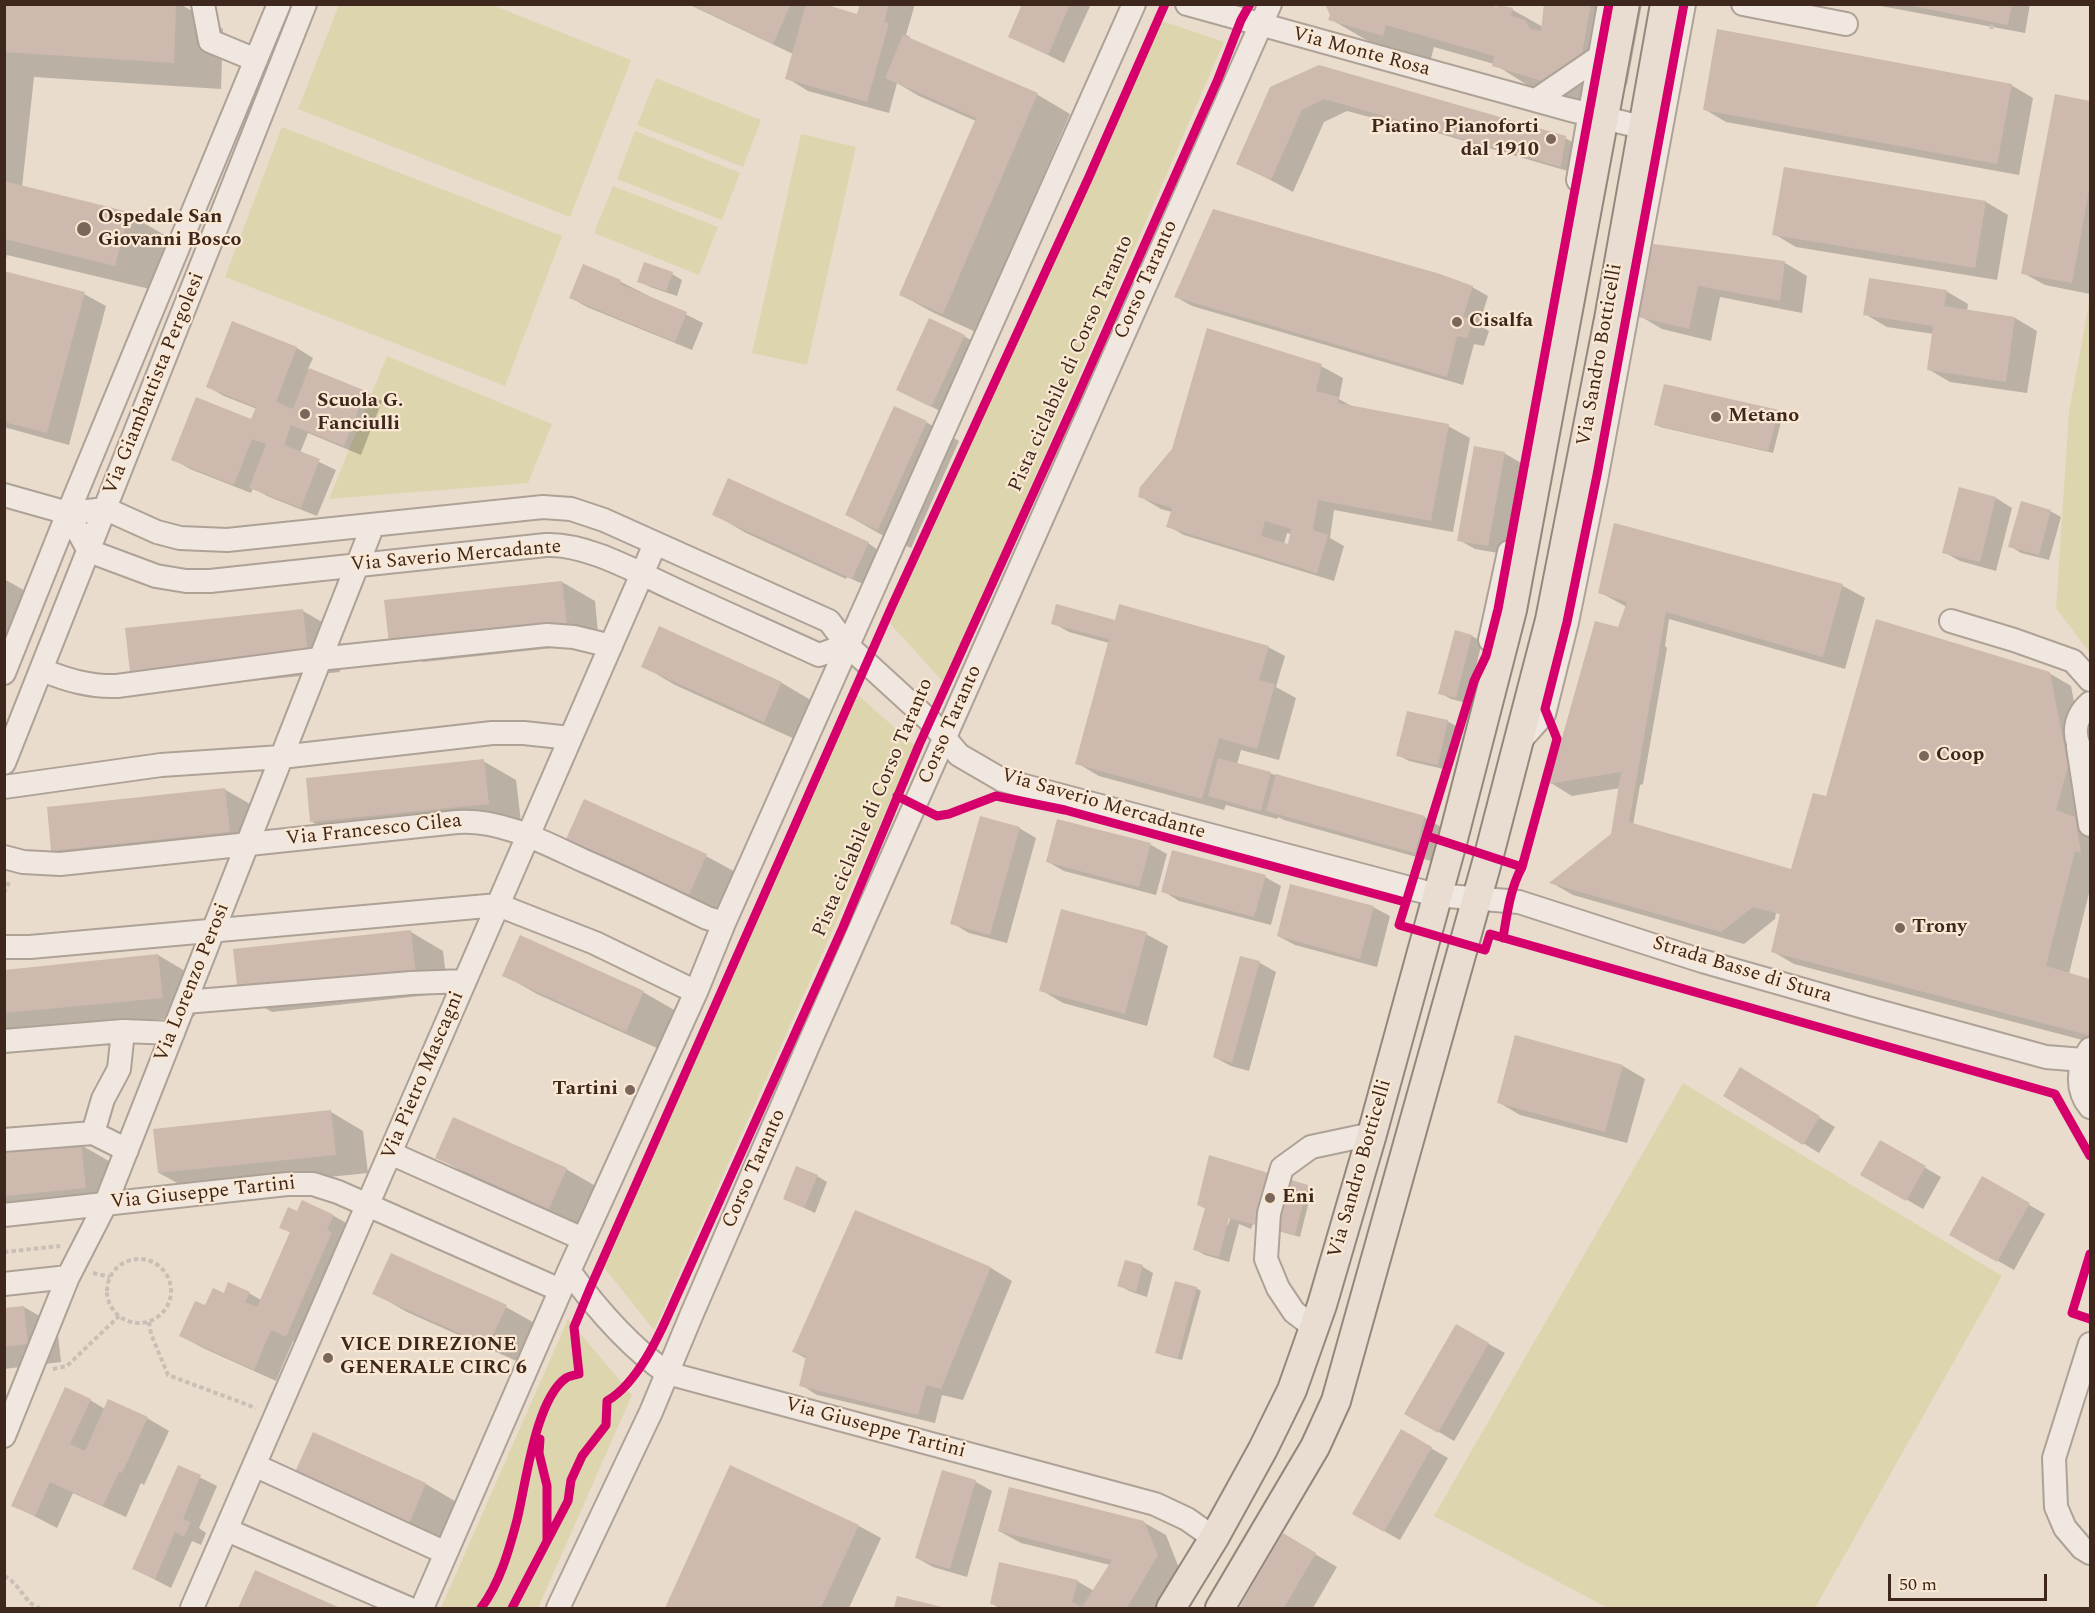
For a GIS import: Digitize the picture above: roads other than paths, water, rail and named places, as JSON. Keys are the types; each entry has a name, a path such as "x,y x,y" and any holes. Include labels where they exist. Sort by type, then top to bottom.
{"main road":[{"name":"Via Sandro Botticelli","path":"1171,1608 1214,1538 1283,1410 1301,1369 1372,1134 1453,839 1512,610 1596,116 1624,4"},
{"name":"Via Sandro Botticelli","path":"1220,1608 1315,1447 1336,1401 1476,897 1550,620 1651,129 1665,4"}],"street":[{"path":"203,4 210,41 256,60"},
{"name":"Via Giambattista Pergolesi","path":"4,673 279,4"},
{"name":"Via Giambattista Pergolesi","path":"4,763 305,4"},
{"path":"422,1608 583,1239 696,992 724,923 847,645 1134,4"},
{"name":"Via Monte Rosa","path":"1187,4 1260,26 1651,129"},
{"name":"Corso Taranto","path":"558,1608 668,1373 690,1316 1270,4"},
{"name":"Via Sandro Botticelli","path":"1596,116 1599,57 1609,4"},
{"name":"Via Sandro Botticelli","path":"1651,129 1684,4"},
{"path":"1743,4 1846,24"},
{"path":"1536,100 1599,57"},
{"name":"Via Saverio Mercadante","path":"4,495 68,513 106,509 158,532 188,540 227,540 551,506 571,508 598,517 829,621 847,645 930,721 959,755 1002,780 1436,895"},
{"path":"68,513 89,551"},
{"name":"Via Lorenzo Perosi","path":"4,1436 12,1397 29,1375 68,1278 105,1205 215,931 246,845 373,525"},
{"name":"Via Pietro Mascagni","path":"192,1608 655,544"},
{"name":"Via Saverio Mercadante","path":"89,551 145,573 165,578 197,581 550,545 569,546 585,550 642,574 819,655 847,645"},
{"path":"1951,621 2073,661 2091,680"},
{"path":"42,670 76,682 106,686 547,634 574,637 610,646"},
{"path":"2073,661 2087,707 2076,728 2075,738 2084,754 2091,825"},
{"path":"4,787 176,763 281,757 492,733 524,733 570,738"},
{"name":"Via Francesco Cilea","path":"4,857 23,862 60,864 462,821 491,824 528,836 707,918 724,923"},
{"name":"Strada Basse di Stura","path":"1436,895 1519,902 1702,961 2046,1057 2087,1055"},
{"path":"4,947 23,948 498,904 595,943 696,992"},
{"path":"185,1002 411,983 465,981"},
{"path":"4,1041 123,1030 173,1033"},
{"path":"100,1136 103,1099 119,1069 123,1030"},
{"path":"2080,1087 2080,1073 2087,1055"},
{"name":"Strada Basse di Stura","path":"2046,1057 2080,1087 2085,1101 2091,1107"},
{"path":"1315,1328 1294,1312 1278,1288 1266,1259 1269,1213 1282,1168 1311,1147 1372,1134"},
{"path":"4,1140 100,1136 127,1150"},
{"path":"390,1153 583,1239"},
{"name":"Via Giuseppe Tartini","path":"4,1215 300,1183 323,1186 565,1280 587,1295 646,1358 668,1373 1155,1504 1187,1519 1214,1538"},
{"path":"4,1284 68,1278"},
{"path":"2091,1344 2054,1458 2055,1508 2065,1528 2082,1548 2091,1553"},
{"path":"254,1465 446,1553"},
{"path":"226,1530 408,1608"}],"place":[{"name":"Piatino Pianoforti dal 1910","path":"1551,139"},
{"name":"Ospedale San Giovanni Bosco","path":"84,229"},
{"name":"Cisalfa","path":"1457,322"},
{"name":"Scuola G. Fanciulli","path":"305,414"},
{"name":"Metano","path":"1716,417"},
{"name":"Coop","path":"1924,756"},
{"name":"Trony","path":"1900,928"},
{"name":"Tartini","path":"630,1090"},
{"name":"Eni","path":"1270,1198"},
{"name":"VICE DIREZIONE GENERALE CIRC 6","path":"328,1358"}]}
